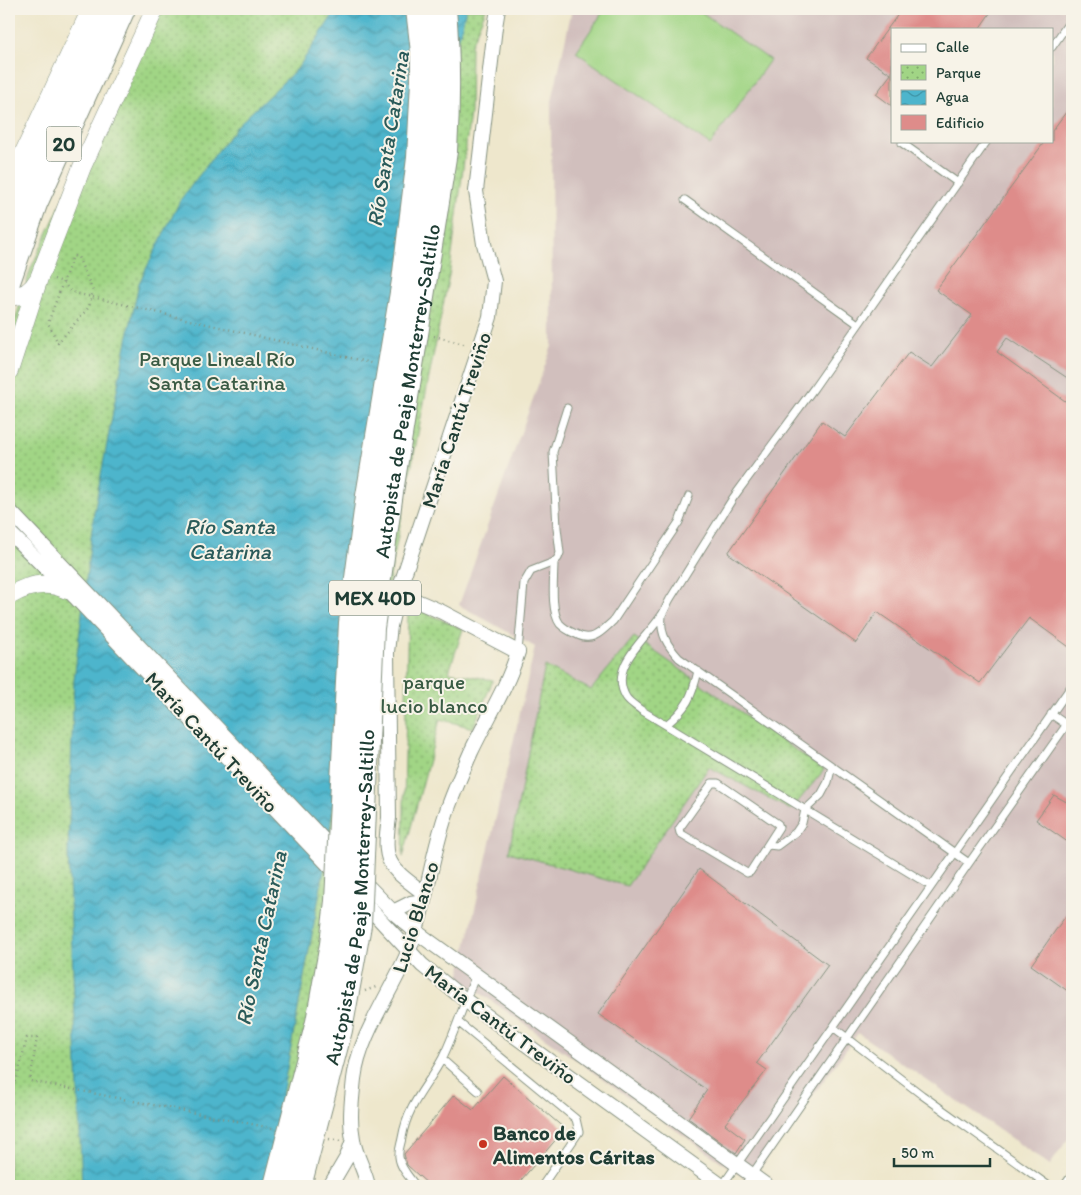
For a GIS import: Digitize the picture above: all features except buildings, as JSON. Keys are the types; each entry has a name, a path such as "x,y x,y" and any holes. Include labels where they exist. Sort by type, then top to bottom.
{"highway":[{"name":"Autopista de Peaje Monterrey-Saltillo","path":"278,1186 319,1022 337,910 352,623 369,496 405,281 420,158 424,52 419,9"},
{"name":"Autopista de Peaje Monterrey-Saltillo","path":"298,1186 339,1030 358,925 372,620 387,511 444,151 446,80 443,9"}],"main road":[{"name":"20","path":"9,232 28,181 106,9"},
{"name":"20","path":"9,282 36,204 124,9"}],"street":[{"name":"20","path":"9,184 91,9"},
{"name":"20","path":"9,366 40,276 82,167 155,9"},
{"name":"María Cantú Treviño","path":"424,894 395,858 389,818 387,652 390,626 398,593 490,318 494,281 484,244 476,191 498,9"},
{"path":"9,296 25,294 34,288 40,276"},
{"path":"9,510 71,587"},
{"path":"9,532 71,587"},
{"path":"9,596 18,590 37,584 71,587"},
{"name":"María Cantú Treviño","path":"71,587 378,906 422,965 465,1000 722,1186"},
{"name":"María Cantú Treviño","path":"71,587 378,906 393,912 416,931 737,1165 748,1181 767,1186"},
{"path":"398,593 442,612 518,652"},
{"name":"Lucio Blanco","path":"368,1186 347,1141 352,1114 354,1079 361,1049 396,979 416,931 438,842 456,787 471,751 505,687 518,652"},
{"path":"393,912 424,894"},
{"path":"330,1186 346,1158 347,1141"}],"lane":[{"path":"1054,44 1072,18"},
{"path":"931,886 640,710 626,698 620,677 627,660 662,615 670,598 732,498 814,388 986,142"},
{"path":"902,143 958,183"},
{"path":"685,200 858,324"},
{"path":"518,652 524,583 531,571 554,562 560,553 553,452 567,408"},
{"path":"554,562 554,608 557,618 561,625 584,639 592,637 613,621 679,522 689,496"},
{"path":"662,615 661,628 664,639 679,658 969,862"},
{"path":"666,725 679,714 687,703 698,671"},
{"path":"722,1186 1072,685"},
{"path":"1052,714 1067,725"},
{"path":"748,1181 1072,717"},
{"path":"768,845 778,846 796,832 802,823 804,810 821,795 828,782 832,766"},
{"path":"712,783 718,783 778,824 779,827 768,845 750,872 747,873 680,834 679,829 712,783"},
{"path":"416,1186 400,1164 398,1155 404,1126 419,1094 442,1059 476,975"},
{"path":"458,1022 576,1119 579,1132 542,1186"},
{"path":"832,1027 1048,1186"},
{"path":"442,1059 478,1091"},
{"path":"1064,1186 1072,1175"}],"path":[{"path":"73,256 78,257 93,292 89,307 58,343 48,323 63,282 73,256"},
{"path":"40,276 63,282 70,292 381,365"},
{"path":"430,335 462,343"},
{"path":"9,1090 17,1078 27,1038 37,1038 30,1081 273,1128"},
{"path":"322,1137 347,1141"}],"shaded area":[{"path":"572,9 1072,9 1072,1133 1050,1165 858,1033 750,1182 459,978 535,647 459,605 552,346 551,106"}],"green space":[{"name":"Río Santa Catarina","path":"152,9 486,9 471,45 470,113 450,270 386,597 309,1186 9,1186 9,340 31,268"},
{"path":"605,9 697,9 770,60 710,145 576,52"},
{"name":"parque lucio blanco","path":"408,605 463,629 449,672 493,680 473,728 440,719 403,857"},
{"path":"634,637 824,770 791,810 709,767 627,886 509,852 545,666 591,690"}],"water":[{"name":"Río Santa Catarina","path":"337,9 466,9 405,252 327,854 265,1186 82,1186 68,854 74,680 94,512 139,283 181,199 237,126 298,68"}],"place":[{"name":"Banco de Alimentos Cáritas","path":"483,1144"}],"park label":[{"name":"Parque Lineal Río Santa Catarina","path":"217,370"}]}
